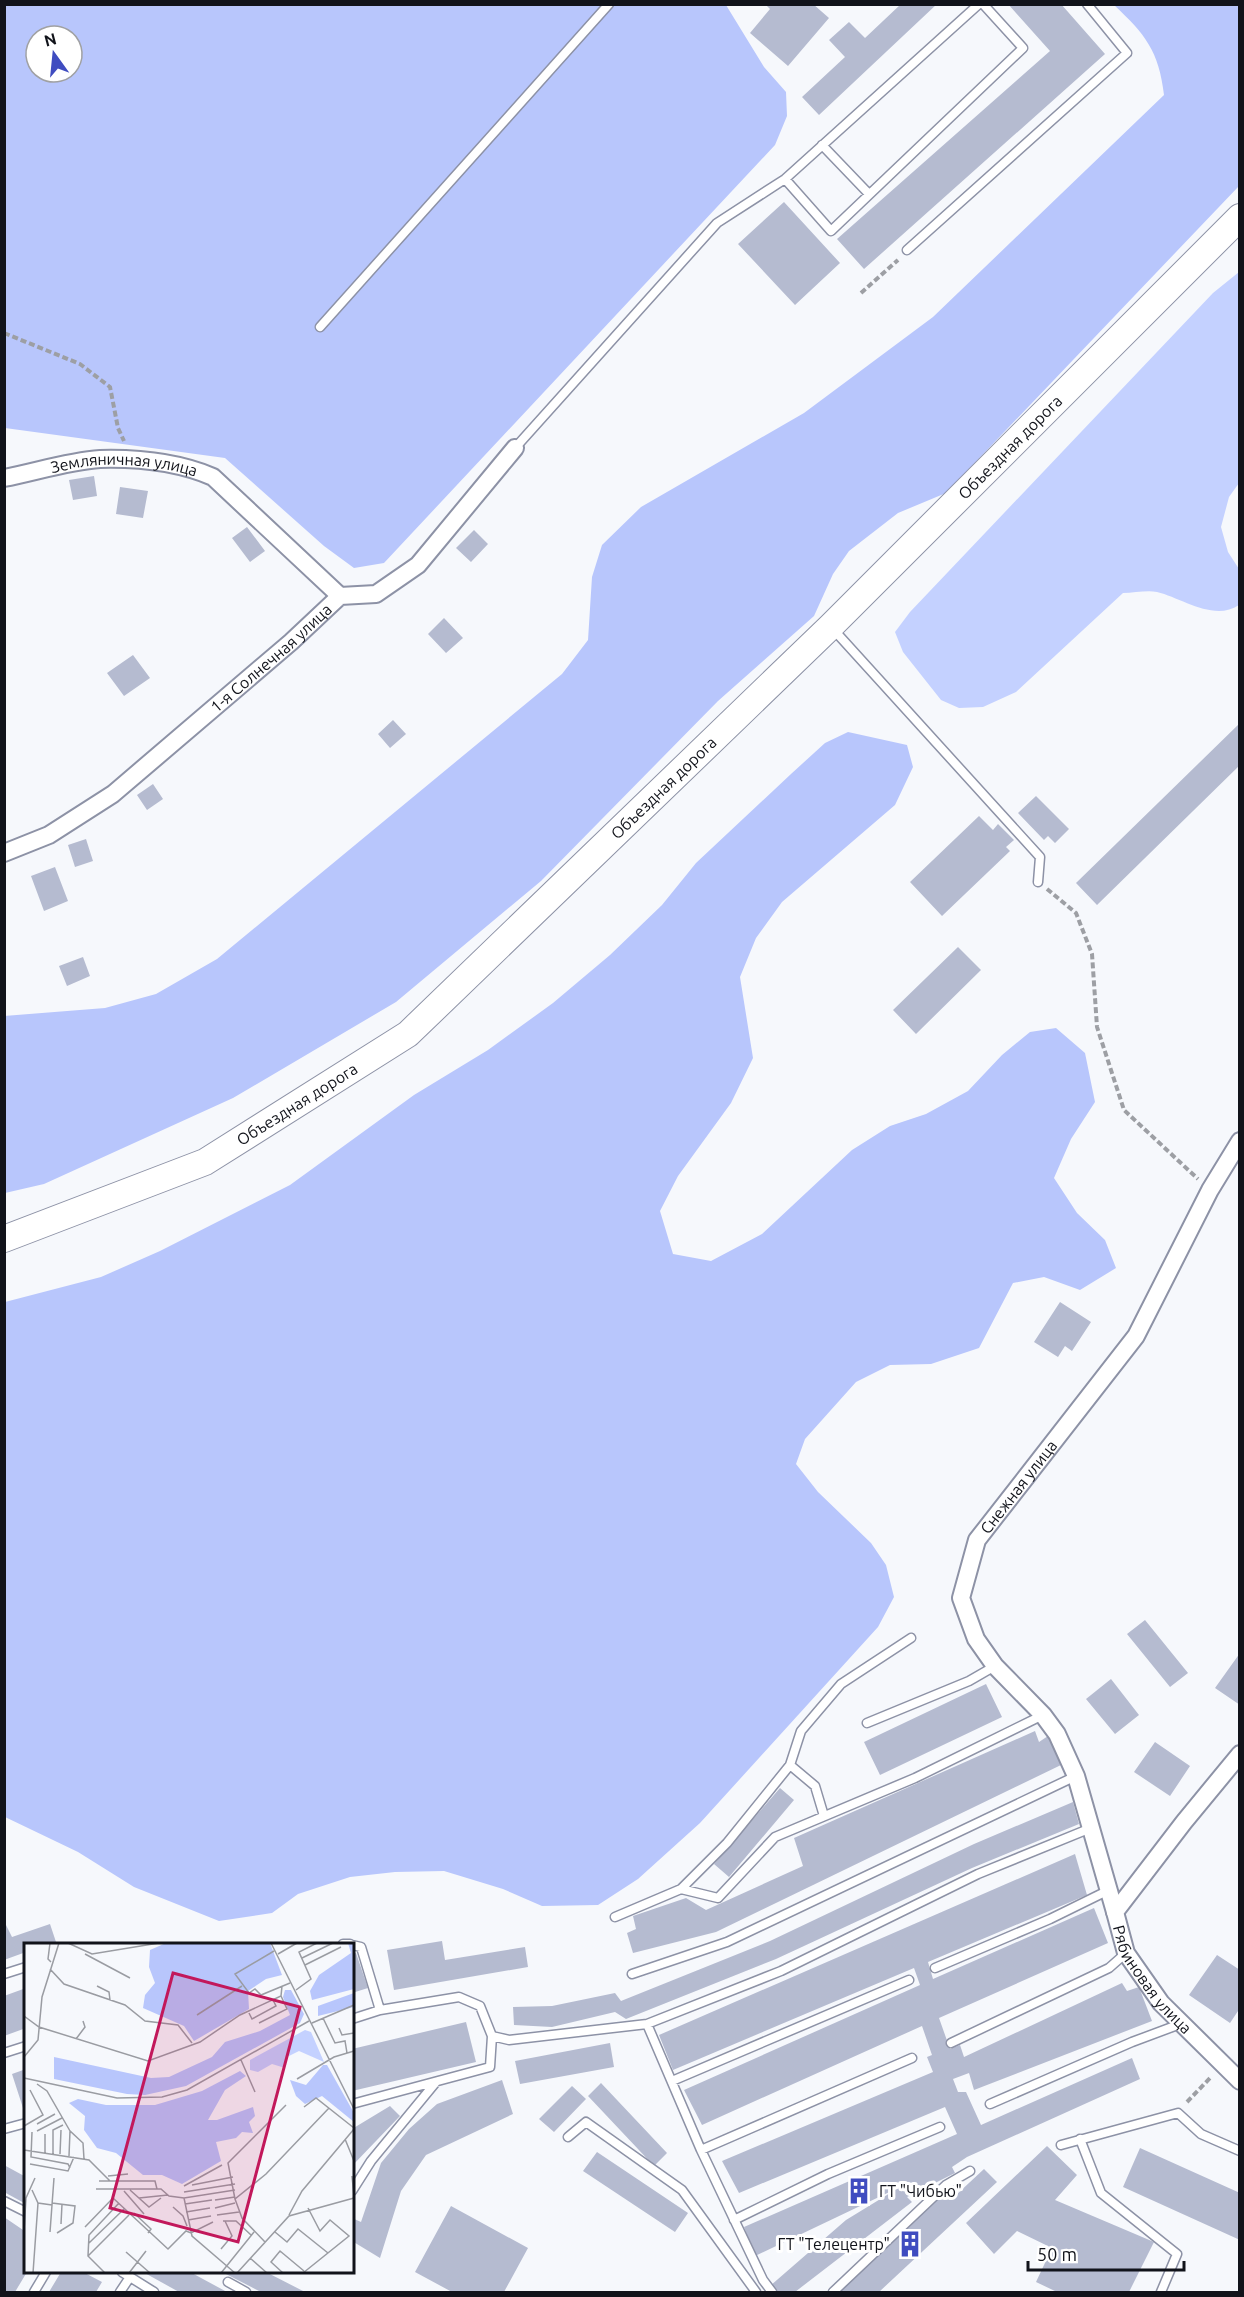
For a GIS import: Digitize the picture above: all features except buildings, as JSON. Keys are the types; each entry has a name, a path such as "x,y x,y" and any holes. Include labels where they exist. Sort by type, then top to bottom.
{"main road":[{"name":"Объездная дорога","path":"4,1239 205,1162 408,1035 831,626 1239,217"}],"street":[{"name":"1-я Солнечная улица","path":"4,854 50,835 113,794 291,642 340,596 376,594 418,565 515,448"},
{"name":"Земляничная улица","path":"4,478 99,459 173,464 213,477 340,596"},
{"name":"Снежная улица","path":"1115,1912 1076,1776 1057,1734 1043,1715 995,1666 976,1640 961,1598 977,1540 1136,1336 1210,1190 1239,1141"},
{"name":"Рябиновая улица","path":"1239,1754 1184,1821 1115,1912 1126,1953 1161,2003 1183,2023 1221,2066 1239,2081"}],"lane":[{"path":"320,327 609,4"},
{"path":"515,448 717,223 785,179 981,4 1023,48 831,231 785,179"},
{"path":"907,250 1127,53 1087,4"},
{"path":"822,145 869,194"},
{"path":"831,626 1040,857 1038,882"},
{"path":"615,1917 681,1889 727,1843 790,1765 801,1731 842,1684 911,1638"},
{"path":"867,1723 969,1681 995,1666"},
{"path":"681,1889 718,1898 775,1837 915,1778 1043,1715"},
{"path":"790,1765 815,1786 824,1816"},
{"path":"632,1974 727,1942 1076,1776"},
{"path":"492,2036 509,2040 647,2024 781,1971 978,1874 1091,1828"},
{"path":"935,1968 1050,1919 1109,1890"},
{"path":"354,1946 361,1947 380,2010"},
{"path":"951,2043 1109,1968 1126,1953"},
{"path":"4,1974 24,1968"},
{"path":"672,2081 909,1980"},
{"path":"354,2018 380,2010 459,1997 480,2006 492,2036 490,2067 354,2103"},
{"path":"990,2104 1132,2042 1183,2023"},
{"path":"647,2024 701,2150 763,2280 772,2292"},
{"path":"4,2053 24,2047"},
{"path":"701,2150 912,2058"},
{"path":"354,2188 371,2161 436,2082"},
{"path":"1061,2145 1178,2113 1201,2134 1239,2151"},
{"path":"568,2137 586,2122 681,2190 756,2292"},
{"path":"4,2129 24,2124"},
{"path":"734,2220 828,2174 940,2127"},
{"path":"1080,2139 1101,2193 1177,2254 1161,2292"},
{"path":"833,2292 946,2185 970,2172"},
{"path":"4,2201 24,2211"},
{"path":"34,2292 45,2273"},
{"path":"120,2292 126,2274 154,2292"},
{"path":"228,2282 246,2292"}],"path":[{"path":"861,293 907,250"},
{"path":"4,333 80,364 110,387 118,428 134,462"},
{"path":"1038,882 1076,913 1092,954 1097,1027 1124,1110 1210,1190"},
{"path":"1178,2113 1221,2066"}],"shaded area":[{"path":"5,5 726,5 764,67 786,92 787,116 775,145 384,563 354,568 324,546 225,458 5,428"},
{"path":"1114,5 1239,5 1239,186 946,493 898,513 849,551 833,574 814,616 718,701 541,881 396,1002 233,1098 44,1184 5,1193 4,1016 105,1008 156,994 217,959 562,674 588,640 592,577 602,545 641,507 804,413 933,317 1164,95 1158,66 1149,44"},
{"path":"1239,272 1239,483 1229,497 1221,527 1228,552 1239,569 1239,605 1229,610 1209,610 1157,592 1123,593 1016,692 983,707 959,708 941,700 903,652 895,632 910,612 1213,293"},
{"path":"848,732 907,745 913,767 895,805 782,902 756,938 740,977 753,1058 731,1103 678,1176 660,1211 673,1254 711,1261 762,1234 852,1150 890,1126 926,1114 968,1091 1002,1055 1030,1032 1056,1028 1085,1053 1095,1102 1071,1139 1054,1178 1077,1213 1105,1240 1116,1268 1080,1290 1044,1277 1013,1283 979,1348 931,1364 890,1365 856,1382 805,1439 796,1464 818,1492 871,1543 886,1565 894,1597 878,1627 700,1823 638,1879 598,1905 542,1906 503,1889 444,1871 395,1872 350,1877 298,1894 272,1913 219,1921 134,1887 78,1852 5,1817 5,1302 101,1277 160,1251 290,1185 414,1095 488,1050 553,1003 610,955 662,905 696,863 791,774 825,743"}],"place":[{"name":"ГТ \"Чибью\"","path":"859,2191"},
{"name":"ГТ \"Телецентр\"","path":"910,2244"}]}
